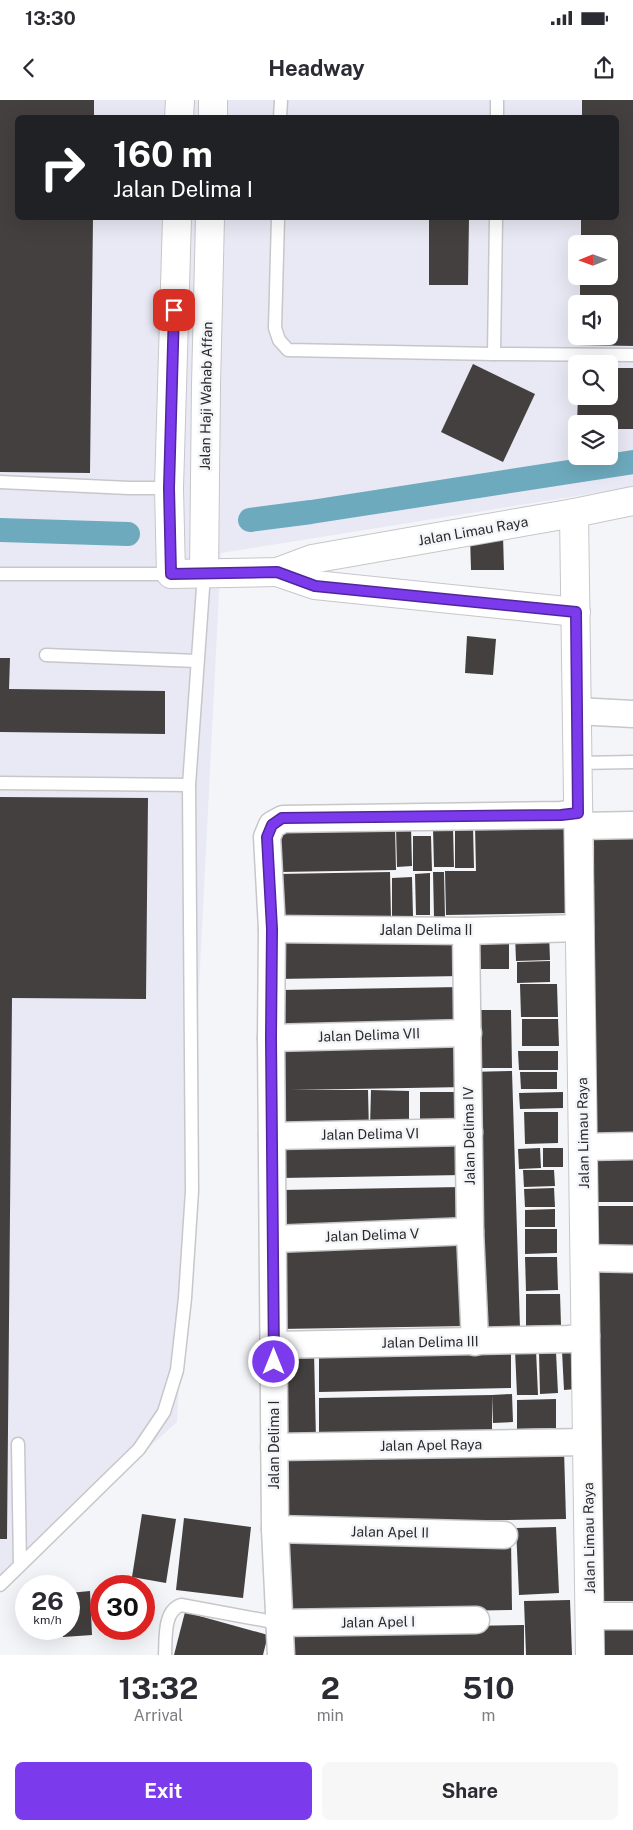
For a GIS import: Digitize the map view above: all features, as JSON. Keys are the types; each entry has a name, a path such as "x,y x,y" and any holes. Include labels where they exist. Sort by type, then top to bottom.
{"street":[{"path":"179,115 180,100"},
{"path":"213,100 213,115"},
{"path":"171,574 169,491 177,220"},
{"name":"Jalan Haji Wahab Affan","path":"204,574 210,220"},
{"path":"173,385 206,384"},
{"path":"574,514 633,501"},
{"name":"Jalan Limau Raya","path":"171,574 277,572 312,559 574,514 590,1655"},
{"name":"Jalan Limau Raya","path":"277,572 315,586 576,612"},
{"path":"577,711 633,714"},
{"name":"Jalan Delima I","path":"281,1655 275,1529 271,1038 272,929 267,837 272,825 282,818 561,815 578,820"},
{"path":"578,820 633,825"},
{"name":"Jalan Delima II","path":"272,929 466,931 580,928"},
{"name":"Jalan Delima IV","path":"466,931 470,1231 475,1342"},
{"name":"Jalan Delima VII","path":"271,1038 468,1033"},
{"name":"Jalan Delima VI","path":"272,1136 469,1132"},
{"path":"583,1147 633,1146"},
{"name":"Jalan Delima V","path":"273,1238 470,1231"},
{"path":"585,1258 633,1259"},
{"name":"Jalan Delima III","path":"274,1346 569,1339 586,1336"},
{"name":"Jalan Apel Raya","path":"274,1447 587,1442"},
{"name":"Jalan Apel II","path":"275,1529 504,1534"},
{"path":"590,1616 633,1616"},
{"name":"Jalan Apel I","path":"280,1623 476,1620"}],"lane":[{"path":"280,100 280,115"},
{"path":"497,100 497,115"},
{"path":"278,220 276,328 280,340 288,350 633,355"},
{"path":"494,354 496,220"},
{"path":"0,482 169,491"},
{"path":"0,574 171,574"},
{"path":"0,1585 139,1449 164,1412 177,1370 185,1298 192,1191 189,784 204,574"},
{"path":"46,655 197,661"},
{"path":"578,763 633,762"},
{"path":"0,783 189,784"},
{"path":"18,1444 20,1565"},
{"path":"165,1655 168,1621 175,1607 181,1605 280,1623"}],"shaded area":[{"path":"0,100 633,100 633,487 221,553 177,1422 0,1583"}],"building":[{"path":"0,100 94,100 94,115 15,115 15,220 93,220 90,473 0,472"},
{"path":"582,100 633,100 633,346 580,345 618,345 618,295 580,295 580,285 618,285 618,235 581,235 581,220 619,220 619,115 582,115"},
{"path":"429,220 469,220 468,285 429,285"},
{"path":"473,364 535,394 503,462 441,432"},
{"path":"618,368 633,368 633,429 618,429 618,415 577,415 578,405 618,405"},
{"path":"470,536 503,536 504,570 471,570"},
{"path":"467,636 496,639 493,675 465,673"},
{"path":"0,658 10,658 9,689 165,691 165,734 0,732"},
{"path":"0,797 148,798 146,999 12,998 7,1539 0,1539"},
{"path":"568,823 569,913 446,915 445,871 476,871 475,825"},
{"path":"395,827 396,870 280,872 280,829"},
{"path":"396,827 411,827 412,866 397,867"},
{"path":"453,827 454,867 434,867 433,828"},
{"path":"455,827 473,827 474,868 455,868"},
{"path":"413,836 431,836 432,871 413,871"},
{"path":"594,836 633,836 633,1140 595,1140"},
{"path":"390,872 391,919 280,921 279,874"},
{"path":"433,872 444,872 445,917 434,917"},
{"path":"430,873 430,915 416,915 415,874"},
{"path":"412,877 413,916 392,917 392,878"},
{"path":"549,933 550,960 516,961 515,934"},
{"path":"461,935 462,976 277,979 276,939"},
{"path":"479,939 509,939 509,969 479,969"},
{"path":"550,961 550,982 517,983 517,962"},
{"path":"520,984 557,984 558,1017 521,1017"},
{"path":"461,987 462,1026 280,1029 280,990"},
{"path":"480,1010 511,1010 512,1068 481,1068"},
{"path":"522,1019 558,1019 559,1046 522,1046"},
{"path":"465,1038 466,1087 291,1090 368,1090 369,1132 275,1133 280,1042"},
{"path":"518,1051 558,1051 558,1070 519,1070"},
{"path":"512,1071 520,1328 477,1329 469,1072"},
{"path":"520,1072 557,1072 557,1089 521,1089"},
{"path":"371,1090 409,1091 409,1128 370,1128"},
{"path":"420,1092 465,1092 466,1121 420,1122"},
{"path":"563,1092 563,1108 520,1109 519,1093"},
{"path":"524,1112 558,1112 558,1143 525,1144"},
{"path":"462,1137 463,1175 281,1178 280,1141"},
{"path":"540,1148 541,1168 519,1169 518,1149"},
{"path":"543,1148 563,1148 563,1167 543,1167"},
{"path":"595,1150 633,1150 633,1202 596,1202"},
{"path":"523,1170 554,1170 555,1186 524,1187"},
{"path":"462,1187 463,1224 282,1227 281,1190"},
{"path":"554,1188 555,1207 525,1207 524,1189"},
{"path":"596,1206 633,1206 633,1251 596,1251"},
{"path":"555,1209 555,1227 525,1227 525,1210"},
{"path":"525,1229 557,1229 557,1253 525,1254"},
{"path":"467,1243 468,1326 279,1329 277,1246"},
{"path":"525,1257 557,1257 558,1290 526,1291"},
{"path":"633,1266 633,1601 602,1601 598,1267"},
{"path":"526,1294 560,1294 561,1325 526,1326"},
{"path":"511,1348 511,1388 319,1392 319,1351"},
{"path":"515,1350 536,1350 538,1395 517,1395"},
{"path":"574,1350 576,1389 564,1390 562,1351"},
{"path":"314,1352 316,1441 279,1441 277,1353"},
{"path":"539,1352 556,1352 558,1393 540,1394"},
{"path":"512,1394 513,1422 493,1423 492,1395"},
{"path":"492,1395 492,1437 319,1440 319,1398"},
{"path":"556,1399 556,1428 517,1429 517,1400"},
{"path":"564,1450 566,1519 283,1524 282,1455"},
{"path":"142,1514 176,1519 166,1583 155,1581 155,1575 132,1575"},
{"path":"184,1518 251,1527 243,1598 176,1590"},
{"path":"556,1527 559,1593 519,1595 516,1528"},
{"path":"511,1538 512,1610 279,1614 278,1542"},
{"path":"90,1591 90,1635 80,1636 80,1592"},
{"path":"570,1600 572,1655 526,1655 524,1601"},
{"path":"185,1612 268,1635 263,1655 174,1655"},
{"path":"524,1625 524,1655 291,1655 291,1629"},
{"path":"633,1629 633,1655 600,1655 600,1630"}],"waterway":[{"path":"250,520 633,462"},
{"path":"0,530 128,534"}],"route":[{"path":"174,310 169,488 171,574 277,572 315,586 576,612 578,813 561,815 282,818 272,825 267,837 272,929 271,1038 274,1362"}]}
